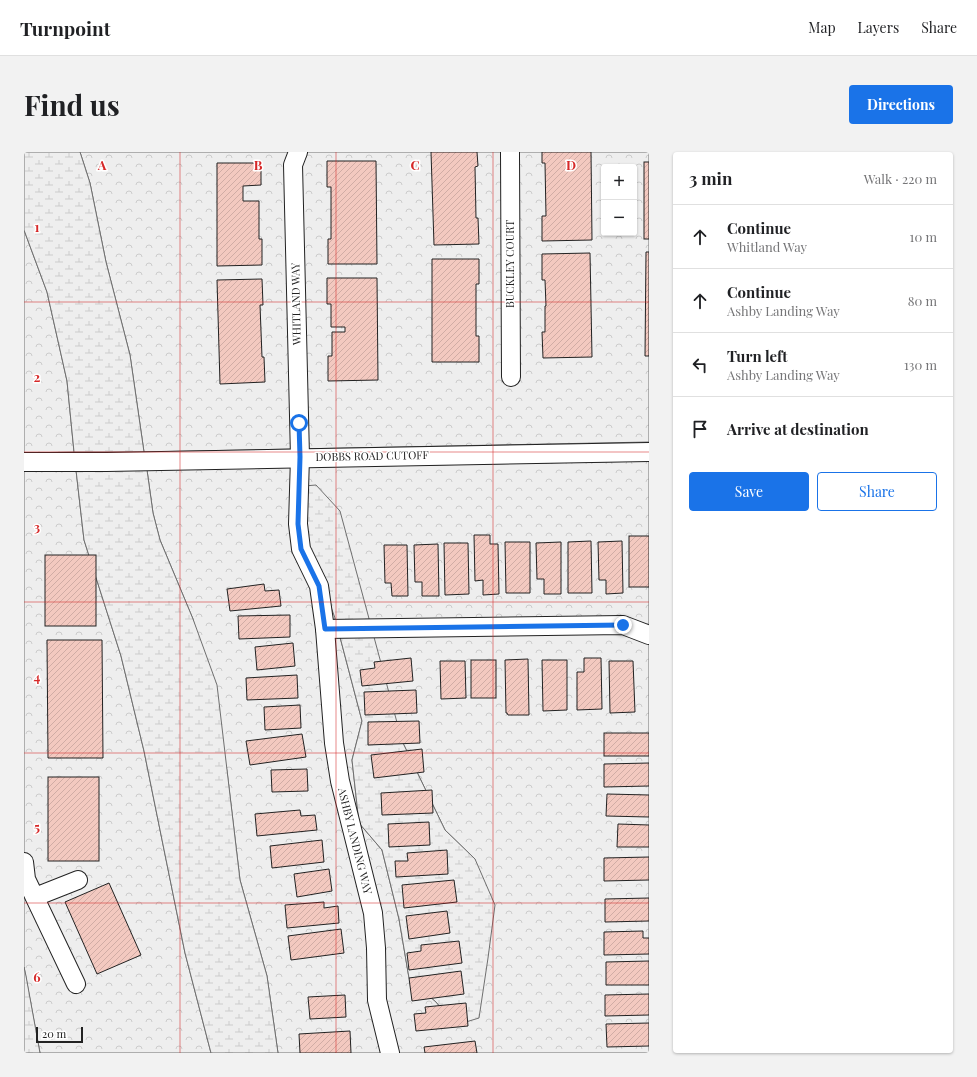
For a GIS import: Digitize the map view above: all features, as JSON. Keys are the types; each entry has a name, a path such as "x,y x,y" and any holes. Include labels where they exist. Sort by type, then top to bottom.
{"street":[{"name":"WHITLAND WAY","path":"298,152 293,166 300,457"},
{"name":"BUCKLEY COURT","path":"510,152 511,377"},
{"name":"DOBBS ROAD CUTOFF","path":"24,462 107,462 300,457 649,452"},
{"name":"ASHBY LANDING WAY","path":"300,457 298,524 301,549 319,586 325,629 334,743 340,781 373,913 376,948 377,1000 390,1053"},
{"path":"325,629 623,625 649,635"},
{"path":"24,862 26,879 76,984"},
{"path":"34,897 78,880"}],"green space":[{"path":"24,152 80,152 90,183 106,262 130,355 144,452 74,452 67,381 47,292 24,230"},
{"path":"80,152 649,152 649,442 144,452 130,355 106,262 90,183"},
{"path":"24,230 47,292 67,381 74,452 24,453"},
{"path":"649,461 649,1053 278,1053 267,976 240,880 227,771 193,619 160,540 153,513 147,470","holes":["335,618 402,741 445,830 475,859 455,1025 436,1002 409,978 399,919 382,850 359,823 352,760 362,721"]},
{"path":"76,470 84,540 121,656 144,751 185,953 211,1053 40,1053 24,967 24,471"},
{"path":"76,470 147,470 153,513 160,540 193,619 217,685 240,880 267,976 278,1053 211,1053 185,953 144,751 121,656 84,540"},
{"path":"316,485 340,511 402,741 445,830 475,859 495,905 479,1018 456,1025 436,1002 409,978 399,919 382,850 359,823 352,760 362,721 335,618 292,500 292,487"},
{"path":"24,967 26,976 40,1053 24,1053"}],"building":[{"path":"431,152 477,152 478,166 475,167 476,218 478,218 479,244 434,245"},
{"path":"542,152 591,152 592,240 542,241 542,216 546,216 545,163 542,163"},
{"path":"327,161 376,161 377,264 328,264 328,239 331,239 331,187 327,187"},
{"path":"644,162 649,162 649,239 644,239"},
{"path":"217,163 261,163 261,185 243,186 243,201 259,201 259,239 262,239 262,265 217,266"},
{"path":"646,252 649,252 649,356 645,356"},
{"path":"590,253 592,357 543,358 542,332 545,332 546,306 545,280 542,280 542,254"},
{"path":"432,259 479,259 479,284 476,284 476,336 479,336 479,362 432,362"},
{"path":"327,278 377,278 378,380 328,381 328,356 332,356 332,332 345,332 345,327 331,327 331,304 327,304"},
{"path":"262,279 263,305 260,305 262,357 264,357 265,382 220,384 217,280"},
{"path":"474,535 490,535 490,544 498,544 499,594 483,595 483,580 475,581"},
{"path":"629,536 649,536 649,587 629,587"},
{"path":"591,541 592,593 568,593 568,542"},
{"path":"622,541 623,593 606,594 606,580 599,580 598,542"},
{"path":"505,542 530,542 530,593 506,593"},
{"path":"561,542 561,594 544,594 544,579 537,579 536,543"},
{"path":"444,543 468,543 469,594 445,595"},
{"path":"438,544 439,596 422,596 422,582 415,582 414,545"},
{"path":"384,545 407,545 408,596 392,596 391,583 385,583"},
{"path":"45,555 96,555 96,626 45,626"},
{"path":"264,584 265,591 279,590 281,606 230,611 227,589"},
{"path":"290,615 290,637 239,639 238,616"},
{"path":"47,640 102,640 103,758 48,758"},
{"path":"293,643 295,666 257,670 255,647"},
{"path":"411,658 413,681 362,686 360,670 375,668 374,662"},
{"path":"584,658 601,658 602,709 577,710 577,672 584,672"},
{"path":"528,659 529,715 508,715 506,713 505,660"},
{"path":"471,660 496,660 496,698 471,698"},
{"path":"542,660 567,660 567,710 543,711"},
{"path":"440,661 465,661 466,698 441,699"},
{"path":"609,661 633,661 635,712 610,713"},
{"path":"297,675 298,698 247,700 246,678"},
{"path":"416,690 417,713 365,715 364,692"},
{"path":"300,705 301,728 265,730 264,707"},
{"path":"419,721 420,743 368,745 368,722"},
{"path":"604,733 649,733 649,756 604,756"},
{"path":"302,734 306,757 250,765 246,741"},
{"path":"422,749 424,772 374,778 371,755"},
{"path":"649,763 649,786 604,787 604,764"},
{"path":"307,769 308,791 272,792 271,770"},
{"path":"48,777 99,777 99,861 48,861"},
{"path":"432,790 433,813 382,815 381,793"},
{"path":"607,794 649,795 649,817 606,816"},
{"path":"300,810 301,816 315,815 317,830 257,836 255,814"},
{"path":"429,822 430,845 389,847 388,824"},
{"path":"618,824 649,825 649,847 617,847"},
{"path":"322,840 324,862 272,868 270,846"},
{"path":"447,850 448,874 396,877 395,861 408,861 407,853"},
{"path":"649,857 649,880 604,881 604,858"},
{"path":"329,869 332,891 297,897 294,874"},
{"path":"454,880 457,902 404,908 402,885"},
{"path":"109,883 141,955 97,974 65,902"},
{"path":"649,898 649,921 605,922 605,899"},
{"path":"324,902 324,908 338,906 339,923 287,928 285,905"},
{"path":"447,911 450,933 409,939 406,916"},
{"path":"341,929 344,953 291,960 288,936"},
{"path":"643,931 643,938 649,938 649,954 604,955 604,932"},
{"path":"459,941 462,963 409,970 407,953 421,951 421,945"},
{"path":"649,961 649,985 606,985 606,962"},
{"path":"461,971 464,994 412,1001 409,978"},
{"path":"649,994 649,1015 605,1016 605,995"},
{"path":"345,995 346,1017 310,1019 308,997"},
{"path":"466,1003 468,1026 416,1031 414,1014 426,1013 425,1007"},
{"path":"649,1023 649,1046 607,1047 606,1024"},
{"path":"350,1031 351,1053 300,1053 299,1034"},
{"path":"475,1041 477,1053 425,1053 424,1047"}],"route":[{"path":"299,423 300,457 298,524 301,549 319,586 325,629 623,625"}]}
